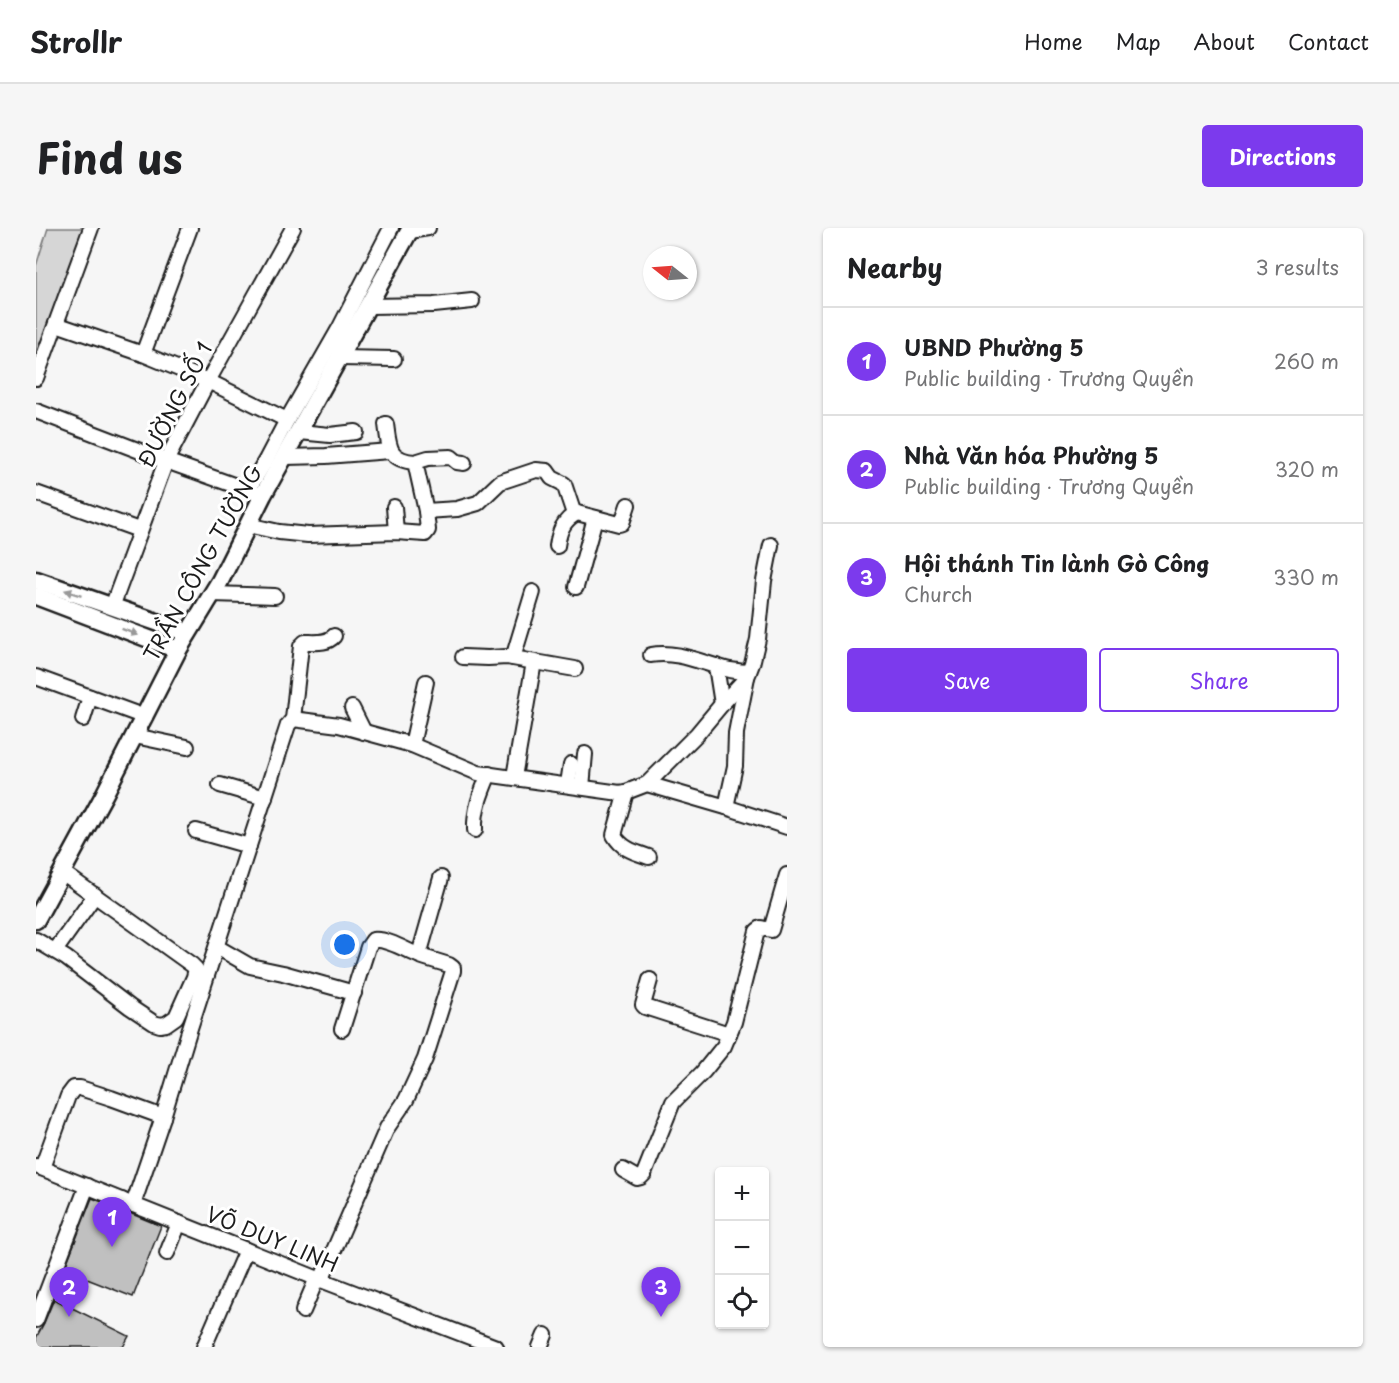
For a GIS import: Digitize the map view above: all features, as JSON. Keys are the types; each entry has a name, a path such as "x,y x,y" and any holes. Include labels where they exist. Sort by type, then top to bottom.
{"main road":[{"name":"TRẦN CÔNG TƯỜNG","path":"36,920 145,717 178,650 212,594 248,525 255,493 285,457 293,426 340,358 410,229"},
{"path":"36,593 112,607 188,633"},
{"path":"36,593 178,650"}],"street":[{"path":"36,378 91,228"},
{"path":"143,354 190,228"},
{"name":"ĐƯỜNG SỐ 1","path":"112,607 166,461 293,228"},
{"name":"TRẦN CÔNG TƯỜNG","path":"255,493 266,460 293,426 339,329 391,228"},
{"path":"410,229 428,228"},
{"path":"368,306 434,305 472,301"},
{"path":"56,324 143,354 208,381 293,426 330,435 356,432"},
{"path":"340,358 394,359"},
{"path":"36,411 255,493"},
{"path":"386,424 390,451 398,458 415,462 428,458 452,457 457,462 464,463"},
{"path":"285,457 390,451"},
{"path":"248,525 279,532 308,535 396,532 425,534 428,530 426,511 415,462"},
{"path":"426,511 458,509 481,501 500,482 536,470 547,471 552,478 564,484 572,508 577,513 619,524 622,523 628,505"},
{"path":"36,493 139,530"},
{"path":"394,507 396,532"},
{"path":"557,546 564,522 577,513"},
{"path":"576,587 595,518"},
{"path":"726,807 735,766 736,734 758,639 764,581 771,545"},
{"path":"513,657 533,592"},
{"path":"212,594 275,596"},
{"path":"115,1219 128,1203 163,1117 288,725 293,719 301,646 306,642 324,642 334,636"},
{"path":"651,655 660,653 676,655 748,675"},
{"path":"463,657 513,657 575,669"},
{"path":"514,777 534,662"},
{"path":"716,666 722,704"},
{"path":"293,719 339,725 412,745 478,773 620,793 647,784 698,734 748,675"},
{"path":"36,677 145,717"},
{"path":"412,745 426,682"},
{"path":"83,719 90,697"},
{"path":"352,708 364,732"},
{"path":"135,736 187,747"},
{"path":"575,785 585,754"},
{"path":"572,764 575,785"},
{"path":"475,830 474,817 489,774"},
{"path":"647,784 787,827"},
{"path":"220,785 265,798"},
{"path":"626,792 614,835 627,850 650,857"},
{"path":"196,831 249,846"},
{"path":"36,940 55,951 130,1007 160,1025 176,1017 195,977 195,969 192,965 62,872"},
{"path":"623,1170 637,1178 644,1174 673,1102 703,1072 724,1046 734,1022 757,931 761,928 775,934 787,875"},
{"path":"419,956 441,878"},
{"path":"55,951 95,895"},
{"path":"303,1311 392,1119 406,1100 425,1059 453,968 385,941 374,940 368,947 342,1029"},
{"path":"217,947 242,963 259,969 283,973 354,993"},
{"path":"650,980 643,1005 645,1007 729,1034"},
{"path":"39,1167 68,1096 74,1088 111,1098 163,1117"},
{"name":"VÕ DUY LINH","path":"39,1167 319,1279 461,1341 496,1347"},
{"path":"36,1320 87,1186"},
{"path":"167,1253 179,1223"},
{"path":"204,1347 246,1250"}],"shaded area":[{"path":"48,228 83,228 36,357 36,266"}],"building":[{"path":"92,1198 110,1205 106,1220 111,1227 116,1228 121,1225 127,1212 161,1226 133,1297 64,1270"},
{"path":"54,1299 129,1336 123,1347 36,1347 36,1338"}],"place":[{"name":"UBND Phường 5","path":"112,1247"},
{"name":"Nhà Văn hóa Phường 5","path":"69,1317"},
{"name":"Hội thánh Tin lành Gò Công","path":"661,1317"}]}
